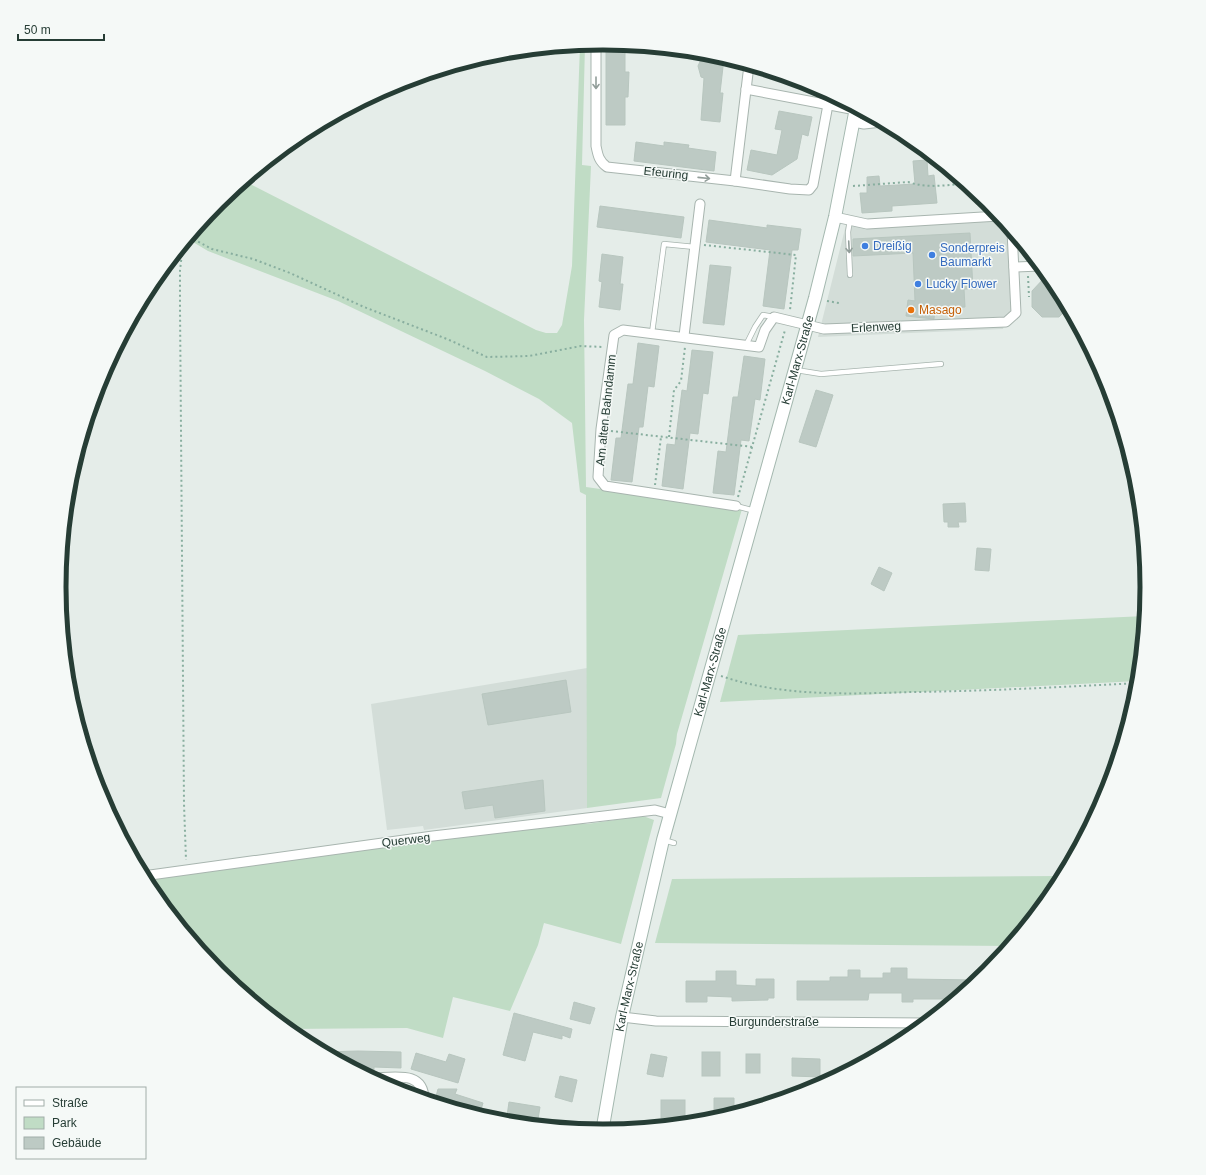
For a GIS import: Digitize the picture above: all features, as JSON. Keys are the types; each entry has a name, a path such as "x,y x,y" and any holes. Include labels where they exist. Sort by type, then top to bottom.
{"main road":[{"name":"Karl-Marx-Straße","path":"603,1125 622,1017 669,842 670,814 796,370 835,217 855,113"}],"street":[{"name":"Efeuring","path":"596,50 596,146 601,163 607,167 735,181"},
{"path":"748,70 735,181 809,190 813,185 829,100"},
{"path":"746,89 828,105 855,113 864,124 873,123"},
{"path":"685,336 700,204"},
{"path":"835,217 867,224 992,216"},
{"name":"Erlenweg","path":"807,326 824,329 1006,322 1016,313 1012,240"},
{"path":"1014,267 1034,266"},
{"name":"Am alten Bahndamm","path":"736,506 605,486 600,482 598,477 601,430 614,335 623,330 685,336 759,347 765,330 774,317 807,326"},
{"name":"Querweg","path":"149,875 433,836 655,810 670,814"},
{"name":"Burgunderstraße","path":"622,1017 656,1021 917,1023"},
{"path":"383,1078 410,1078 419,1081 424,1089 424,1094"}],"lane":[{"path":"850,220 848,232 850,275"},
{"path":"652,333 664,244 695,245"},
{"path":"796,370 821,374 941,364"},
{"path":"736,506 756,511"}],"path":[{"path":"852,186 908,182 916,185 940,187 958,184"},
{"path":"194,239 212,249 253,259 290,273 364,307 487,356 529,356 581,346 613,348"},
{"path":"695,245 796,256 789,317"},
{"path":"182,254 180,270 180,307 184,804 187,869"},
{"path":"827,301 838,303"},
{"path":"736,506 786,328"},
{"path":"669,438 674,390 680,381 685,336"},
{"path":"601,430 753,447"},
{"path":"654,494 661,436"},
{"path":"721,676 751,685 791,691 856,694 1132,683"}],"shaded area":[{"path":"993,218 1009,236 1013,313 1005,321 1003,329 818,337 847,221"},
{"path":"587,668 587,808 424,830 423,826 387,830 371,704"}],"green space":[{"path":"580,51 585,51 582,165 591,166 584,320 586,487 742,509 677,734 676,744 661,798 587,808 586,495 580,492 572,423 539,399 485,371 338,301 208,251 192,241 223,207 249,183 536,330 546,333 557,333 562,325 572,266"},
{"path":"1139,616 1136,658 1132,681 720,702 738,635"},
{"path":"643,816 654,820 621,944 544,923 538,945 510,1011 453,997 443,1038 407,1028 297,1029 249,992 223,968 177,915 152,880 182,875 182,873 571,823 587,824"},
{"path":"1056,876 1029,915 1003,946 655,943 672,879"}],"building":[{"path":"606,50 625,51 625,72 629,72 628,97 625,97 625,125 606,125"},
{"path":"701,59 723,64 720,93 723,93 720,122 701,120 704,78 701,77 698,66"},
{"path":"779,111 812,117 808,136 802,134 797,159 772,175 747,170 751,150 777,155 782,130 775,129"},
{"path":"636,142 664,146 664,142 689,145 688,148 716,152 714,171 634,161"},
{"path":"927,160 928,176 934,175 937,203 892,206 892,211 862,213 860,193 867,193 867,177 879,176 880,186 915,184 913,161"},
{"path":"600,206 684,217 681,238 597,227"},
{"path":"709,220 767,228 767,225 801,229 798,250 792,250 784,309 763,306 770,250 706,242"},
{"path":"970,233 973,289 964,289 965,307 935,308 934,319 906,316 908,300 915,301 913,253 853,256 853,239"},
{"path":"602,254 623,257 620,284 623,284 620,310 599,307 602,282 599,281"},
{"path":"710,265 731,267 724,325 703,323"},
{"path":"1043,279 1064,312 1059,317 1042,317 1032,307 1032,291"},
{"path":"638,343 659,346 654,387 648,386 643,427 639,427 632,482 611,480 616,438 621,438 628,384 633,384"},
{"path":"692,350 713,352 708,394 703,393 698,434 690,433 683,489 662,486 667,444 675,445 682,390 687,391"},
{"path":"744,356 765,359 760,400 755,399 749,441 741,440 734,495 713,493 718,451 726,452 733,397 738,397"},
{"path":"816,390 833,395 816,447 799,442"},
{"path":"965,503 966,522 958,522 959,527 948,527 948,522 944,522 943,504"},
{"path":"977,548 991,549 989,571 975,570"},
{"path":"879,567 892,573 884,591 871,584"},
{"path":"566,680 571,712 488,725 482,694"},
{"path":"543,780 545,811 495,818 493,805 465,809 462,792"},
{"path":"891,968 907,968 907,979 970,980 948,999 913,999 913,1002 902,1002 902,993 869,993 868,1000 797,1000 797,981 830,981 830,977 848,977 848,970 860,970 860,978 883,978 883,973 891,973"},
{"path":"716,971 736,971 736,985 756,986 756,979 774,979 774,998 768,998 768,1000 732,1001 732,997 707,996 707,1002 686,1002 686,981 716,981"},
{"path":"574,1002 595,1008 590,1024 570,1019"},
{"path":"514,1013 572,1029 570,1038 562,1035 562,1039 533,1032 525,1061 503,1055"},
{"path":"332,1052 401,1052 401,1068 374,1067 374,1071 367,1071"},
{"path":"702,1052 720,1052 720,1076 702,1076"},
{"path":"416,1053 446,1062 449,1054 465,1059 458,1083 411,1069"},
{"path":"651,1054 667,1057 663,1077 647,1074"},
{"path":"746,1054 760,1054 760,1073 746,1073"},
{"path":"792,1058 820,1059 820,1077 792,1076"},
{"path":"560,1076 577,1080 572,1102 555,1097"},
{"path":"438,1089 457,1089 455,1094 483,1103 481,1111 436,1098"},
{"path":"714,1098 734,1098 734,1109 714,1114"},
{"path":"661,1100 685,1100 685,1118 661,1118"},
{"path":"509,1102 540,1107 538,1121 507,1116"}],"place":[{"name":"Dreißig","path":"865,246"},
{"name":"Sonderpreis Baumarkt","path":"932,255"},
{"name":"Lucky Flower","path":"918,284"},
{"name":"Masago","path":"911,310"}]}
